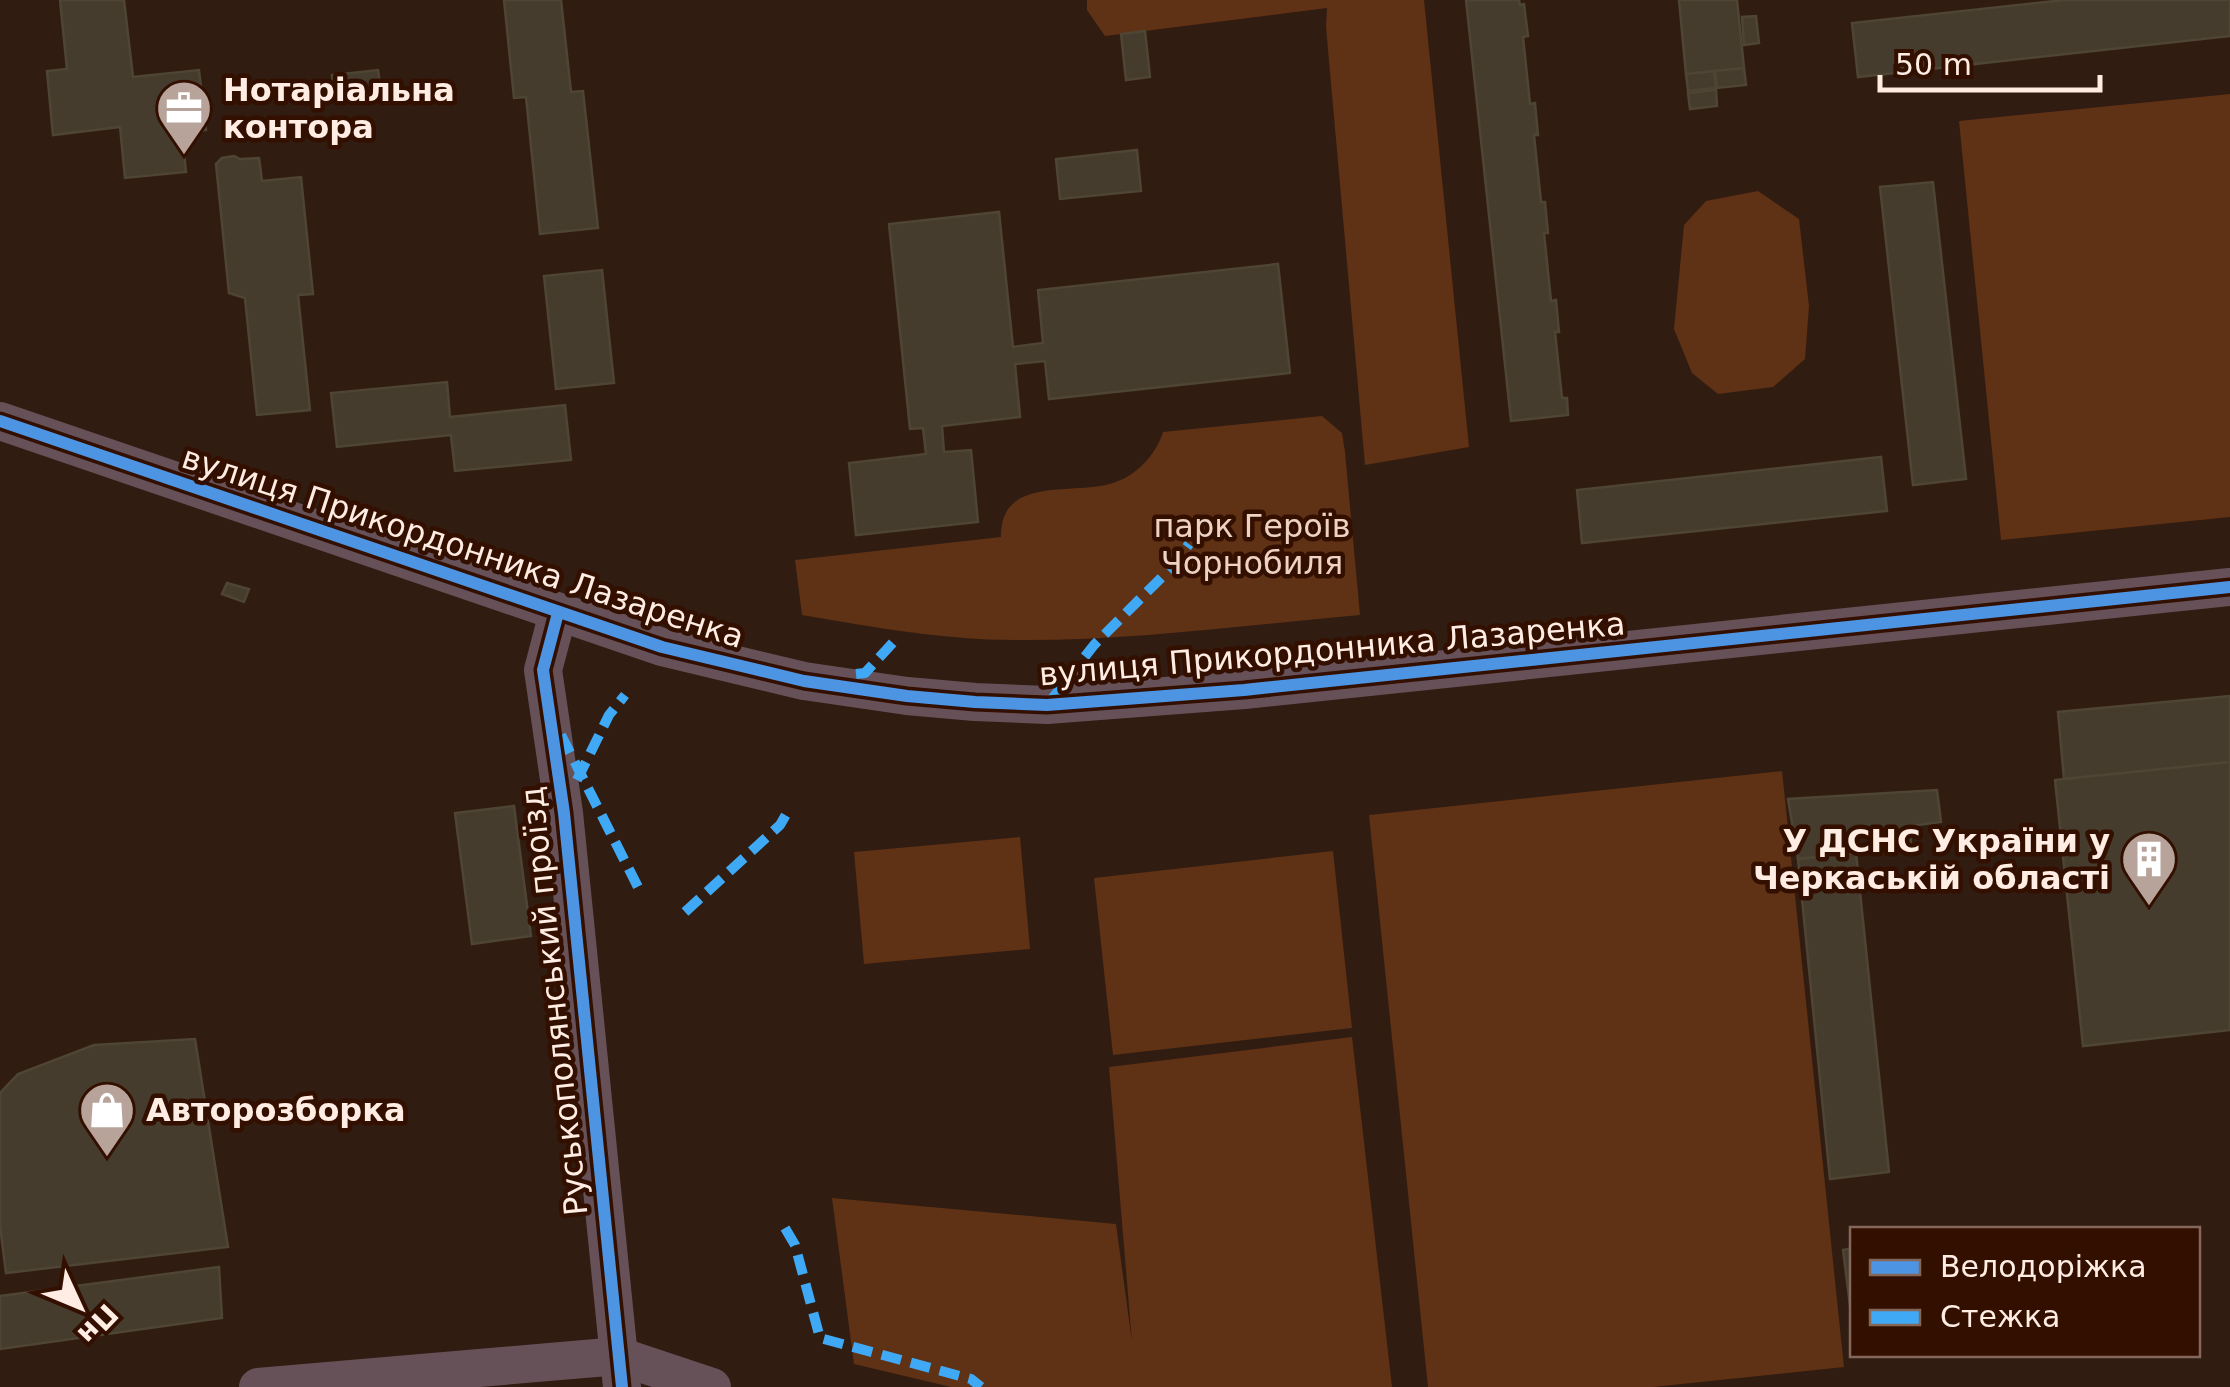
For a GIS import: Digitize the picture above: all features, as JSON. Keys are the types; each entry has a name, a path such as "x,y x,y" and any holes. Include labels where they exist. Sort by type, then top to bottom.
{"street":[{"name":"вулиця Прикордонника Лазаренка","path":"0,421 558,613 704,659 804,681 907,696 1047,705 1244,690 2230,587"},
{"name":"Руськополянський проїзд","path":"558,613 542,670 564,812 620,1372"},
{"path":"258,1387 620,1372 712,1387"}],"green space":[{"path":"1087,0 1424,0 1469,447 1365,465 1327,8 1105,36 1087,10"},
{"path":"2230,94 2230,517 2001,540 1959,121"},
{"path":"1758,191 1799,219 1809,306 1805,359 1773,387 1718,394 1692,373 1674,329 1684,225 1706,201"},
{"name":"парк Героїв Чорнобиля","path":"1322,416 1342,433 1360,615 1145,635 1015,640 935,635 802,615 795,560 1001,537 1004,517 1013,504 1044,491 1116,482 1145,462 1163,432"},
{"path":"1782,771 1844,1367 1653,1387 1428,1387 1369,815"},
{"path":"1020,837 1030,949 864,964 854,852"},
{"path":"1333,851 1352,1028 1113,1055 1094,878"},
{"path":"1352,1037 1392,1387 951,1387 854,1364 832,1198 1116,1224 1132,1342 1109,1067"}],"building":[{"path":"60,0 124,0 133,77 199,70 206,130 182,133 186,172 125,178 120,127 53,135 47,71 67,69"},
{"path":"504,0 561,0 571,92 583,91 598,228 540,234 526,97 514,98"},
{"path":"1466,0 1519,0 1520,5 1524,4 1528,36 1523,37 1530,104 1535,103 1538,135 1534,135 1541,202 1545,202 1551,301 1556,300 1559,332 1555,332 1562,398 1567,398 1568,415 1511,421"},
{"path":"1679,0 1737,0 1744,68 1686,74"},
{"path":"2064,0 2230,0 2230,36 1858,77 1852,23"},
{"path":"1756,16 1759,43 1744,45 1742,17"},
{"path":"1145,31 1150,77 1126,80 1121,34"},
{"path":"1744,68 1746,85 1717,88 1715,71"},
{"path":"378,70 382,98 335,102 332,75"},
{"path":"1714,71 1716,88 1688,91 1686,74"},
{"path":"1716,90 1717,106 1690,109 1688,93"},
{"path":"1137,150 1141,191 1060,199 1056,159"},
{"path":"222,158 259,158 262,181 301,177 313,294 298,295 310,410 257,415 245,298 229,293 216,164"},
{"path":"1933,182 1966,479 1913,485 1880,187"},
{"path":"999,212 1013,347 1043,343 1038,290 1278,264 1290,373 1049,399 1045,361 1015,364 1020,417 942,426 944,452 971,450 978,522 856,535 849,463 926,454 923,428 910,429 889,224"},
{"path":"602,270 614,383 556,389 544,276"},
{"path":"447,382 450,417 565,405 571,460 455,471 451,435 337,447 331,393"},
{"path":"1881,457 1887,511 1582,543 1577,490"},
{"path":"227,583 249,589 244,602 222,594"},
{"path":"2230,696 2230,762 2064,779 2058,712"},
{"name":"У ДСНС України у Черкаській області","path":"2230,762 2230,1030 2083,1046 2055,780"},
{"path":"1937,790 1941,822 1910,826 1911,849 1873,854 1868,827 1855,828 1856,853 1798,859 1788,799"},
{"path":"514,806 531,936 472,944 455,813"},
{"path":"1856,853 1889,1172 1830,1179 1798,859"},
{"name":"Авторозборка","path":"195,1039 228,1247 6,1273 0,1226 0,1093 18,1074 94,1045"},
{"path":"1850,1248 1850,1305 1843,1250"},
{"path":"219,1267 222,1318 0,1349 0,1296"}],"marked path":[{"path":"1048,704 1094,645 1174,565 1189,544"},
{"path":"856,674 865,673 899,636"},
{"path":"577,780 609,715 625,695"},
{"path":"561,735 640,891"},
{"path":"685,912 780,825 787,813"},
{"path":"785,1228 795,1245 820,1338 971,1379 981,1387"}],"cycle path":[{"path":"0,421 662,647 804,681 975,702 1047,705 1244,690 2230,587"},
{"path":"558,613 543,670 564,813 622,1387"}],"place":[{"name":"Нотаріальна контора","path":"184,157"},
{"name":"У ДСНС України у Черкаській області","path":"2149,908"},
{"name":"Авторозборка","path":"107,1159"}]}
